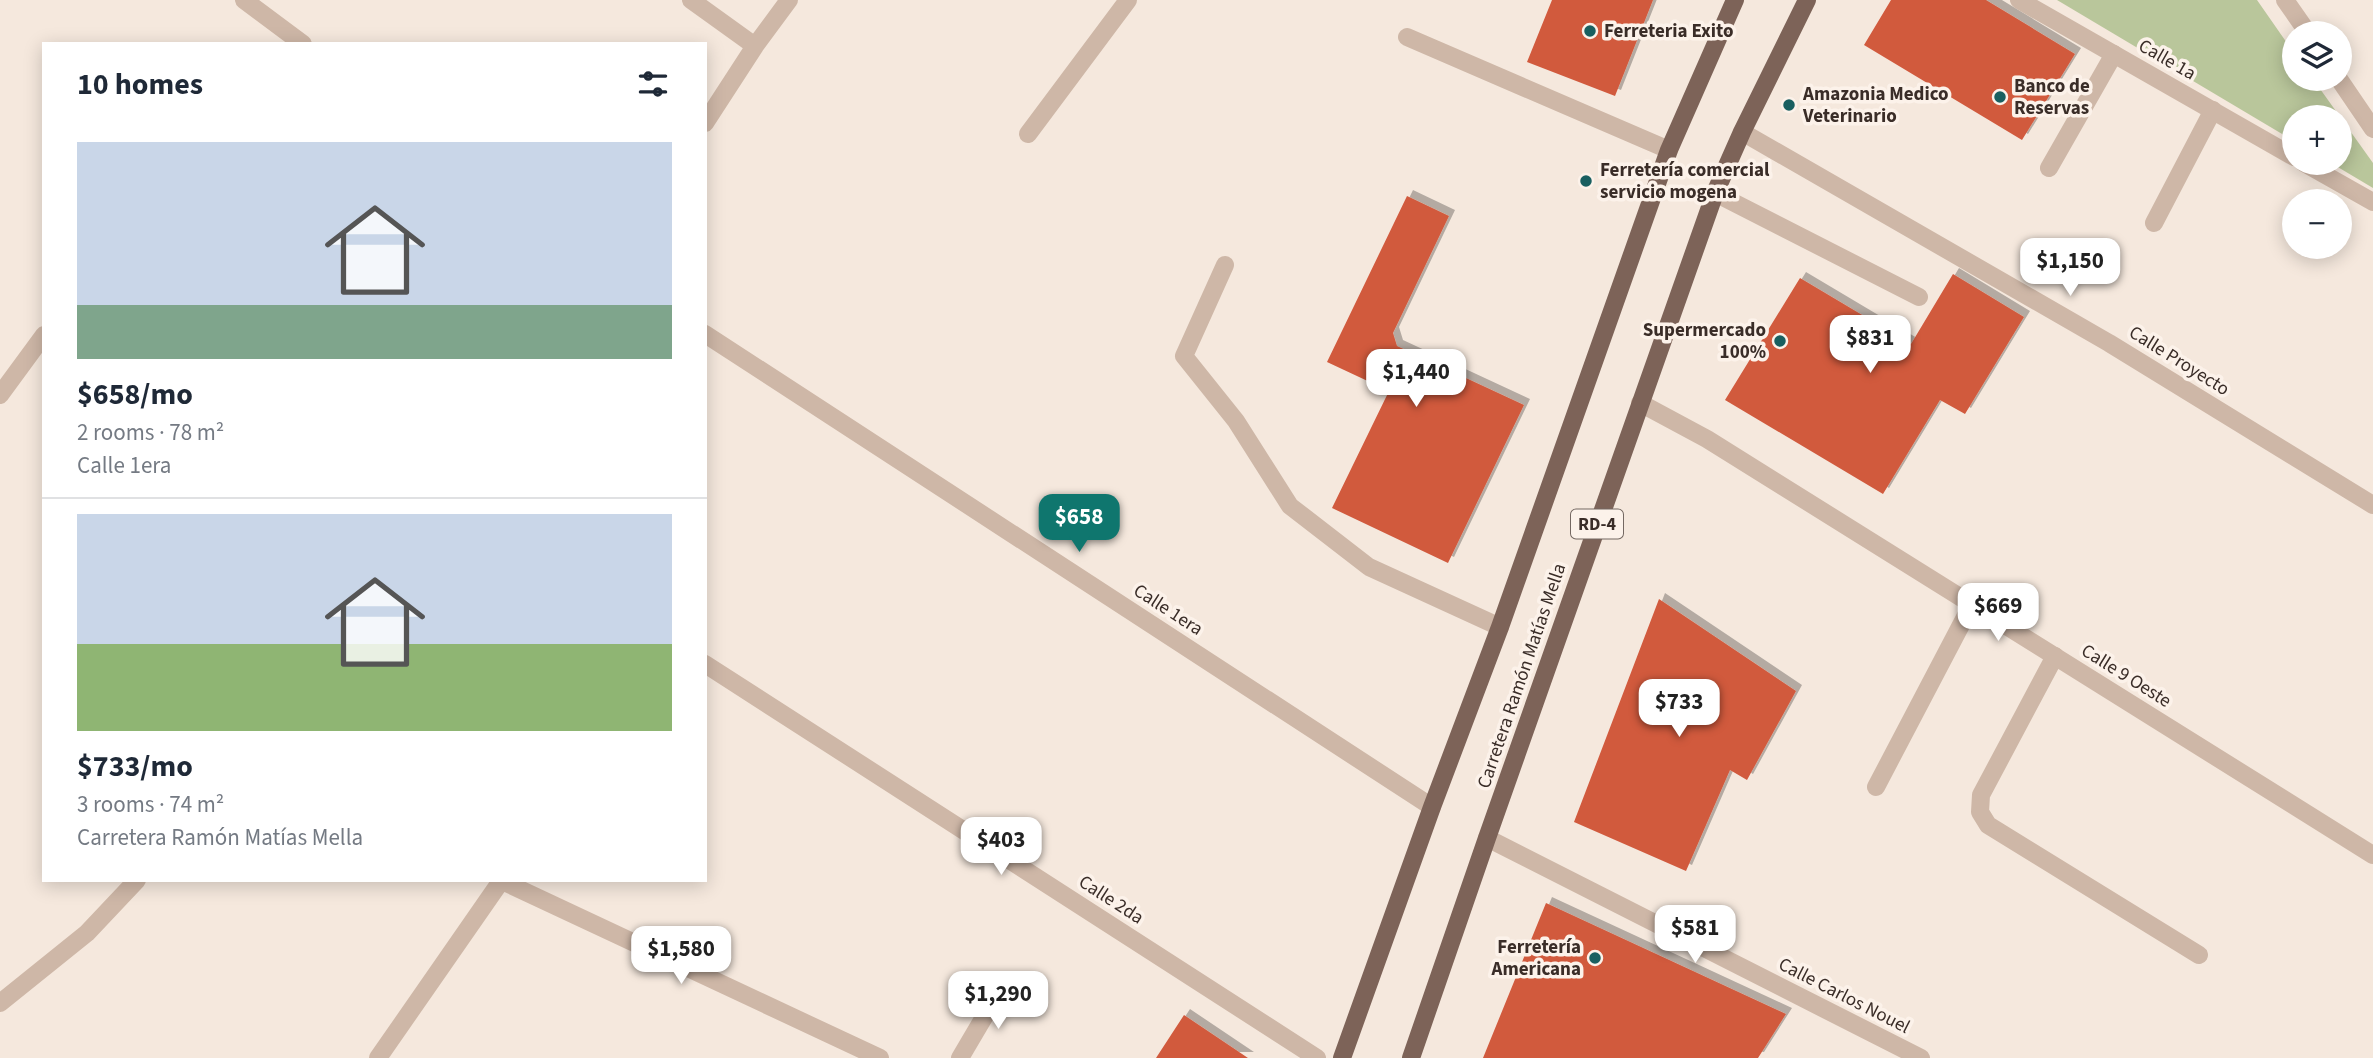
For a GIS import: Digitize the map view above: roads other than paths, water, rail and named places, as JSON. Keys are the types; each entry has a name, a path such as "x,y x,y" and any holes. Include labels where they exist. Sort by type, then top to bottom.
{"main road":[{"name":"Carretera Ramón Matías Mella","path":"1342,1058 1500,627 1669,150 1735,0"},
{"name":"Carretera Ramón Matías Mella","path":"1411,1058 1715,193 1807,0"}],"street":[{"path":"244,0 300,42"},
{"path":"691,0 755,46"},
{"path":"707,120 755,46 789,0"},
{"path":"1028,134 1128,0"},
{"name":"Calle 1a","path":"2019,0 2282,150"},
{"path":"2285,0 2300,21"},
{"path":"1407,37 1669,150"},
{"path":"2049,168 2114,54"},
{"path":"2347,91 2373,129"},
{"path":"2154,223 2213,110"},
{"name":"Calle Proyecto","path":"1742,132 2109,343 2373,505"},
{"path":"2325,175 2373,202"},
{"path":"1715,193 1919,297"},
{"path":"1225,265 1184,356 1236,421 1290,506 1369,567 1500,627"},
{"name":"Calle 1era","path":"707,335 1432,807"},
{"path":"2,388 42,338"},
{"name":"Calle 9 Oeste","path":"1640,403 1707,439 2373,855"},
{"path":"1876,786 1972,604"},
{"path":"2055,656 1981,795 1980,813 1988,825 2199,955"},
{"name":"Calle 2da","path":"707,665 1317,1058"},
{"name":"Calle Carlos Nouel","path":"1487,838 1921,1058"},
{"path":"0,1003 88,933 135,882"},
{"path":"378,1058 500,882"},
{"path":"503,882 880,1058"},
{"path":"960,1058 1003,985"}],"place":[{"name":"Ferreteria Exito","path":"1590,31"},
{"name":"Banco de Reservas","path":"2000,97"},
{"name":"Amazonia Medico Veterinario","path":"1789,105"},
{"name":"Ferretería comercial servicio mogena","path":"1586,181"},
{"name":"Supermercado 100%","path":"1780,341"},
{"name":"Ferretería Americana","path":"1595,958"}]}
